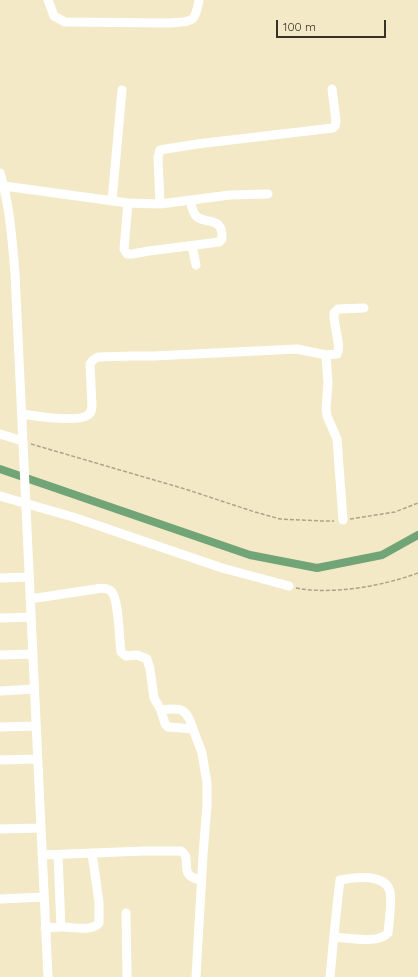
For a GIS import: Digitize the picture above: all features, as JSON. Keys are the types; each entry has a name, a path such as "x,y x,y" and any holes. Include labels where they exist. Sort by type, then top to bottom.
{"street":[{"path":"48,0 54,16 65,22 169,23 186,22 195,17 199,0"},
{"path":"160,204 158,157 160,150 197,144 333,128 336,121 332,89"},
{"path":"112,201 122,90"},
{"path":"0,173 11,224 15,273 48,977"},
{"path":"2,187 128,203 160,204 225,195 268,194"},
{"path":"128,203 124,247 127,254 132,254 219,242 222,239 221,230 218,225 214,222 197,218 194,213 191,200"},
{"path":"192,246 196,265"},
{"path":"22,414 68,418 78,418 89,415 92,411 90,364 98,357 297,350 326,355 337,354 340,347 334,328 334,313 338,309 364,308"},
{"path":"326,355 328,383 326,409 327,416 337,439 343,520"},
{"path":"0,434 23,441"},
{"path":"0,496 73,517 222,568 289,586"},
{"path":"0,578 29,577"},
{"path":"30,599 101,588 110,591 116,601 121,652 126,656 137,655 147,658 154,698 161,710 165,724 168,727 193,729"},
{"path":"0,618 31,617"},
{"path":"0,655 33,654"},
{"path":"0,691 34,689"},
{"path":"161,710 179,709 184,711 190,718 202,753 207,783 207,805 201,880 196,977"},
{"path":"0,727 36,726"},
{"path":"0,760 38,759"},
{"path":"0,829 41,828"},
{"path":"42,855 181,851 186,857 188,874 193,879 201,880"},
{"path":"45,928 86,928 93,927 99,923 99,902 92,853"},
{"path":"58,855 61,927"},
{"path":"330,977 334,937 340,880 349,878 376,878 385,883 390,892 388,933 385,937 373,940 334,937"},
{"path":"0,899 44,897"},
{"path":"126,913 127,977"}],"path":[{"path":"23,441 280,519 322,521 343,520 395,512 418,503"},
{"path":"289,586 304,589 336,590 396,581 418,573"}],"waterway":[{"path":"0,469 250,555 317,568 382,555 418,535"}]}
